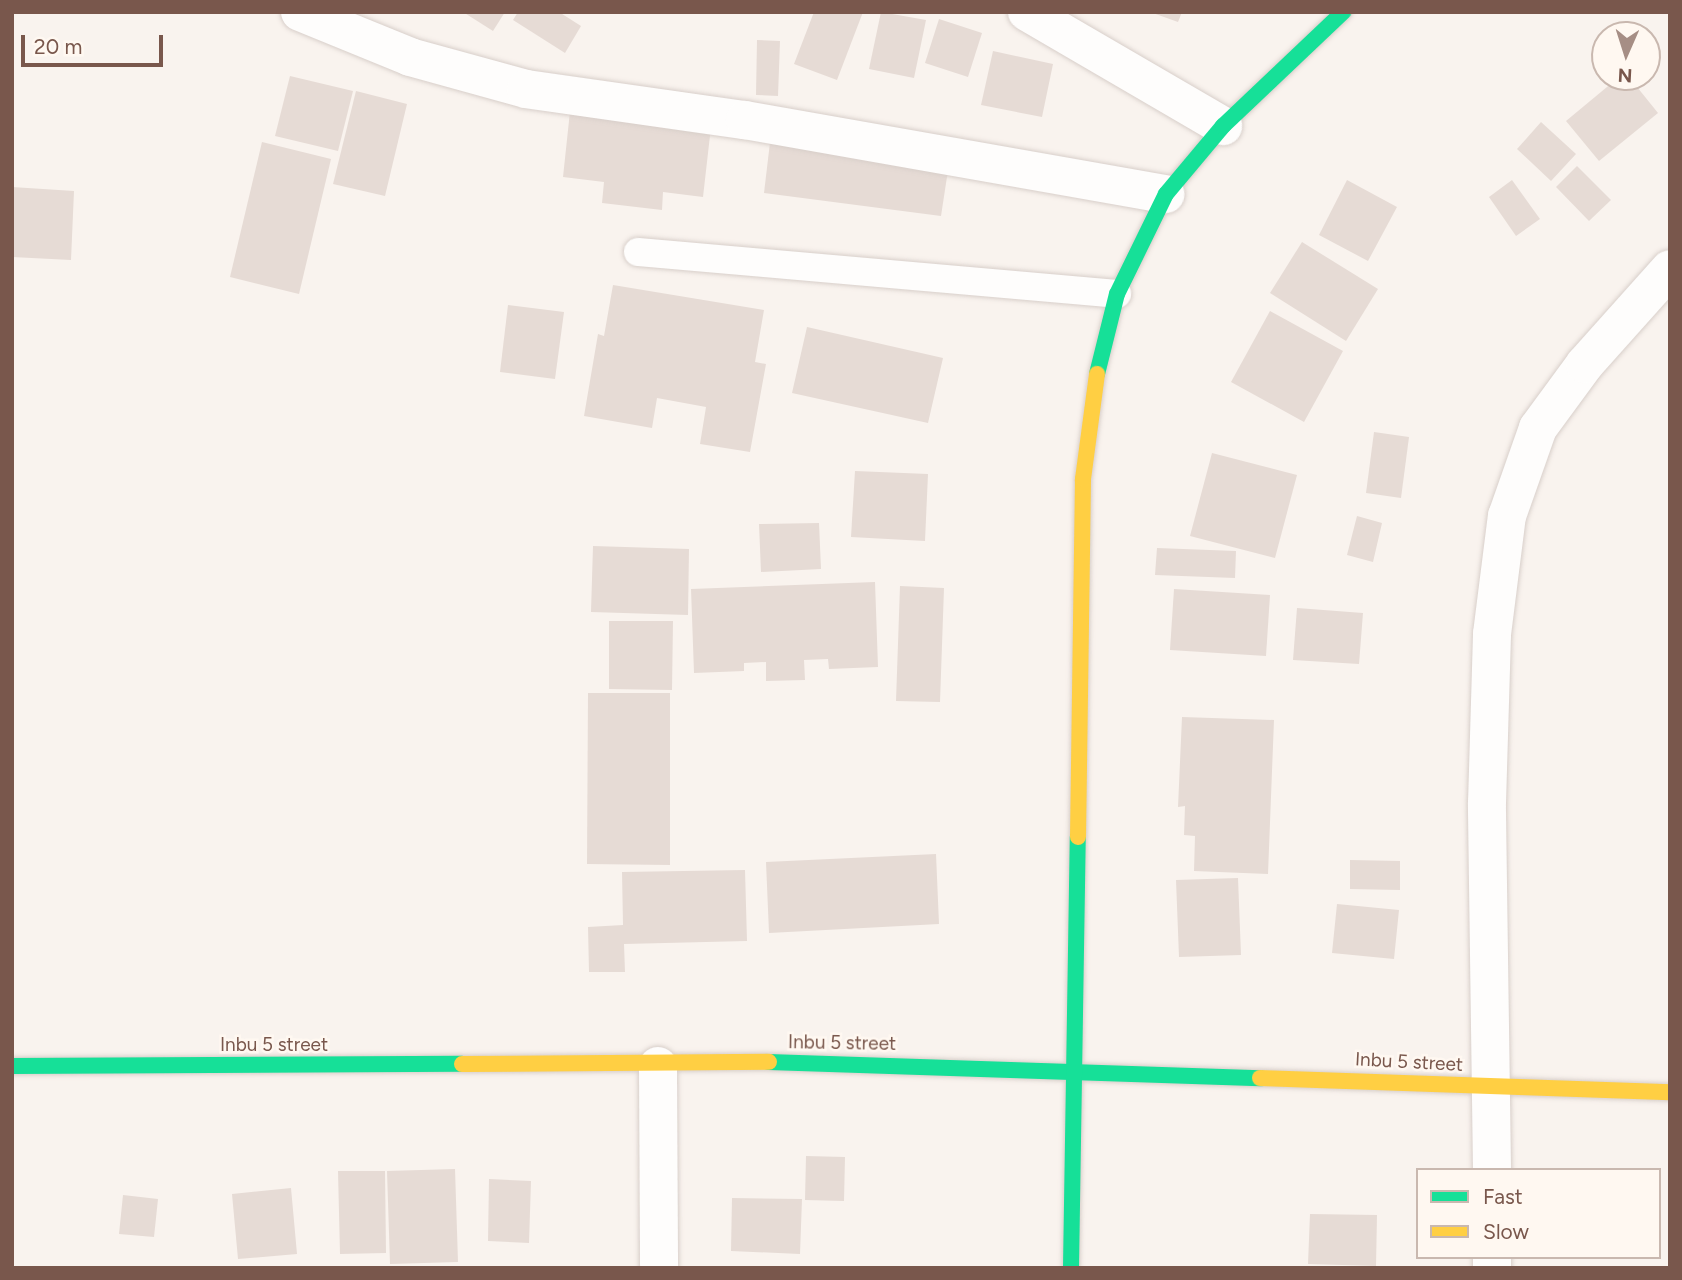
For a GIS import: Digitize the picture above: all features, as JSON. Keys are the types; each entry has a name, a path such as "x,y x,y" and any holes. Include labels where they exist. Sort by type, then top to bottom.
{"street":[{"path":"300,12 410,57 526,89 745,120 1166,194"},
{"path":"1027,12 1223,126"},
{"path":"1071,1268 1083,479 1097,376 1116,294 1166,194 1223,126 1343,12"},
{"path":"1492,1168 1487,803 1492,634 1507,516 1538,428 1585,364 1670,269"},
{"name":"Inbu 5 street","path":"12,1066 658,1066 792,1062 1670,1092"},
{"path":"658,1066 659,1268"}],"lane":[{"path":"638,252 1116,294"}],"building":[{"path":"463,12 505,12 493,31"},
{"path":"518,12 559,12 581,26 565,53 513,20"},
{"path":"814,12 863,12 837,80 794,64"},
{"path":"881,12 926,20 914,78 869,69"},
{"path":"1150,12 1182,12 1178,22"},
{"path":"939,19 982,33 968,77 925,63"},
{"path":"757,40 780,41 778,96 756,95"},
{"path":"993,51 1053,64 1042,117 981,105"},
{"path":"290,76 353,91 338,151 275,136"},
{"path":"356,91 407,104 385,196 333,184"},
{"path":"1602,91 1640,91 1658,113 1599,161 1566,121"},
{"path":"571,102 712,118 703,197 663,192 662,210 602,203 604,182 563,177"},
{"path":"1541,122 1576,154 1551,181 1517,149"},
{"path":"771,134 950,157 941,216 764,193"},
{"path":"262,142 331,159 299,294 230,277"},
{"path":"1577,166 1611,200 1589,221 1556,187"},
{"path":"1347,180 1397,207 1368,261 1319,235"},
{"path":"1512,180 1540,219 1516,236 1489,197"},
{"path":"12,187 74,191 71,260 12,257"},
{"path":"1302,242 1378,289 1346,341 1270,293"},
{"path":"613,285 764,310 755,362 766,364 750,452 700,444 706,407 657,398 652,428 584,416 598,334 604,336"},
{"path":"508,305 564,312 555,379 500,372"},
{"path":"1270,311 1343,351 1304,422 1231,382"},
{"path":"807,327 943,358 928,423 792,393"},
{"path":"1374,432 1409,437 1401,498 1366,493"},
{"path":"1212,453 1297,475 1275,558 1190,536"},
{"path":"855,471 928,474 925,541 851,537"},
{"path":"1357,516 1382,523 1373,562 1347,555"},
{"path":"819,523 821,569 761,572 759,524"},
{"path":"593,546 689,549 688,615 591,612"},
{"path":"1157,548 1236,551 1235,578 1155,575"},
{"path":"875,582 878,667 829,669 828,659 804,660 805,680 766,681 766,662 744,663 744,671 694,673 691,589"},
{"path":"900,586 944,588 940,702 896,701"},
{"path":"1174,589 1270,595 1266,656 1170,650"},
{"path":"1297,608 1363,613 1359,664 1293,660"},
{"path":"609,621 673,621 672,690 609,689"},
{"path":"588,693 670,693 670,865 587,864"},
{"path":"1182,717 1274,720 1268,874 1194,871 1195,836 1184,835 1185,806 1178,807"},
{"path":"936,854 939,924 769,933 766,862"},
{"path":"1350,860 1400,861 1400,890 1350,889"},
{"path":"745,870 747,941 624,944 625,972 589,972 588,927 623,925 622,872"},
{"path":"1238,878 1241,955 1179,957 1176,880"},
{"path":"1337,904 1399,910 1394,959 1332,953"},
{"path":"806,1156 845,1157 844,1201 805,1200"},
{"path":"455,1169 458,1262 390,1264 387,1171"},
{"path":"338,1171 385,1171 386,1253 340,1254"},
{"path":"489,1179 531,1181 529,1243 488,1241"},
{"path":"291,1188 297,1254 238,1259 232,1194"},
{"path":"123,1195 158,1199 154,1237 119,1234"},
{"path":"732,1198 802,1199 800,1254 731,1251"},
{"path":"1310,1214 1377,1215 1376,1266 1308,1264"}],"traffic: fast":[{"path":"1097,374 1117,294 1166,194 1223,126 1343,12"},
{"path":"1071,1268 1078,837"},
{"path":"769,1062 1260,1078"},
{"path":"12,1066 462,1064"}],"traffic: slow":[{"path":"1078,837 1083,479 1097,374"},
{"path":"462,1064 769,1062"},
{"path":"1260,1078 1670,1092"}]}
